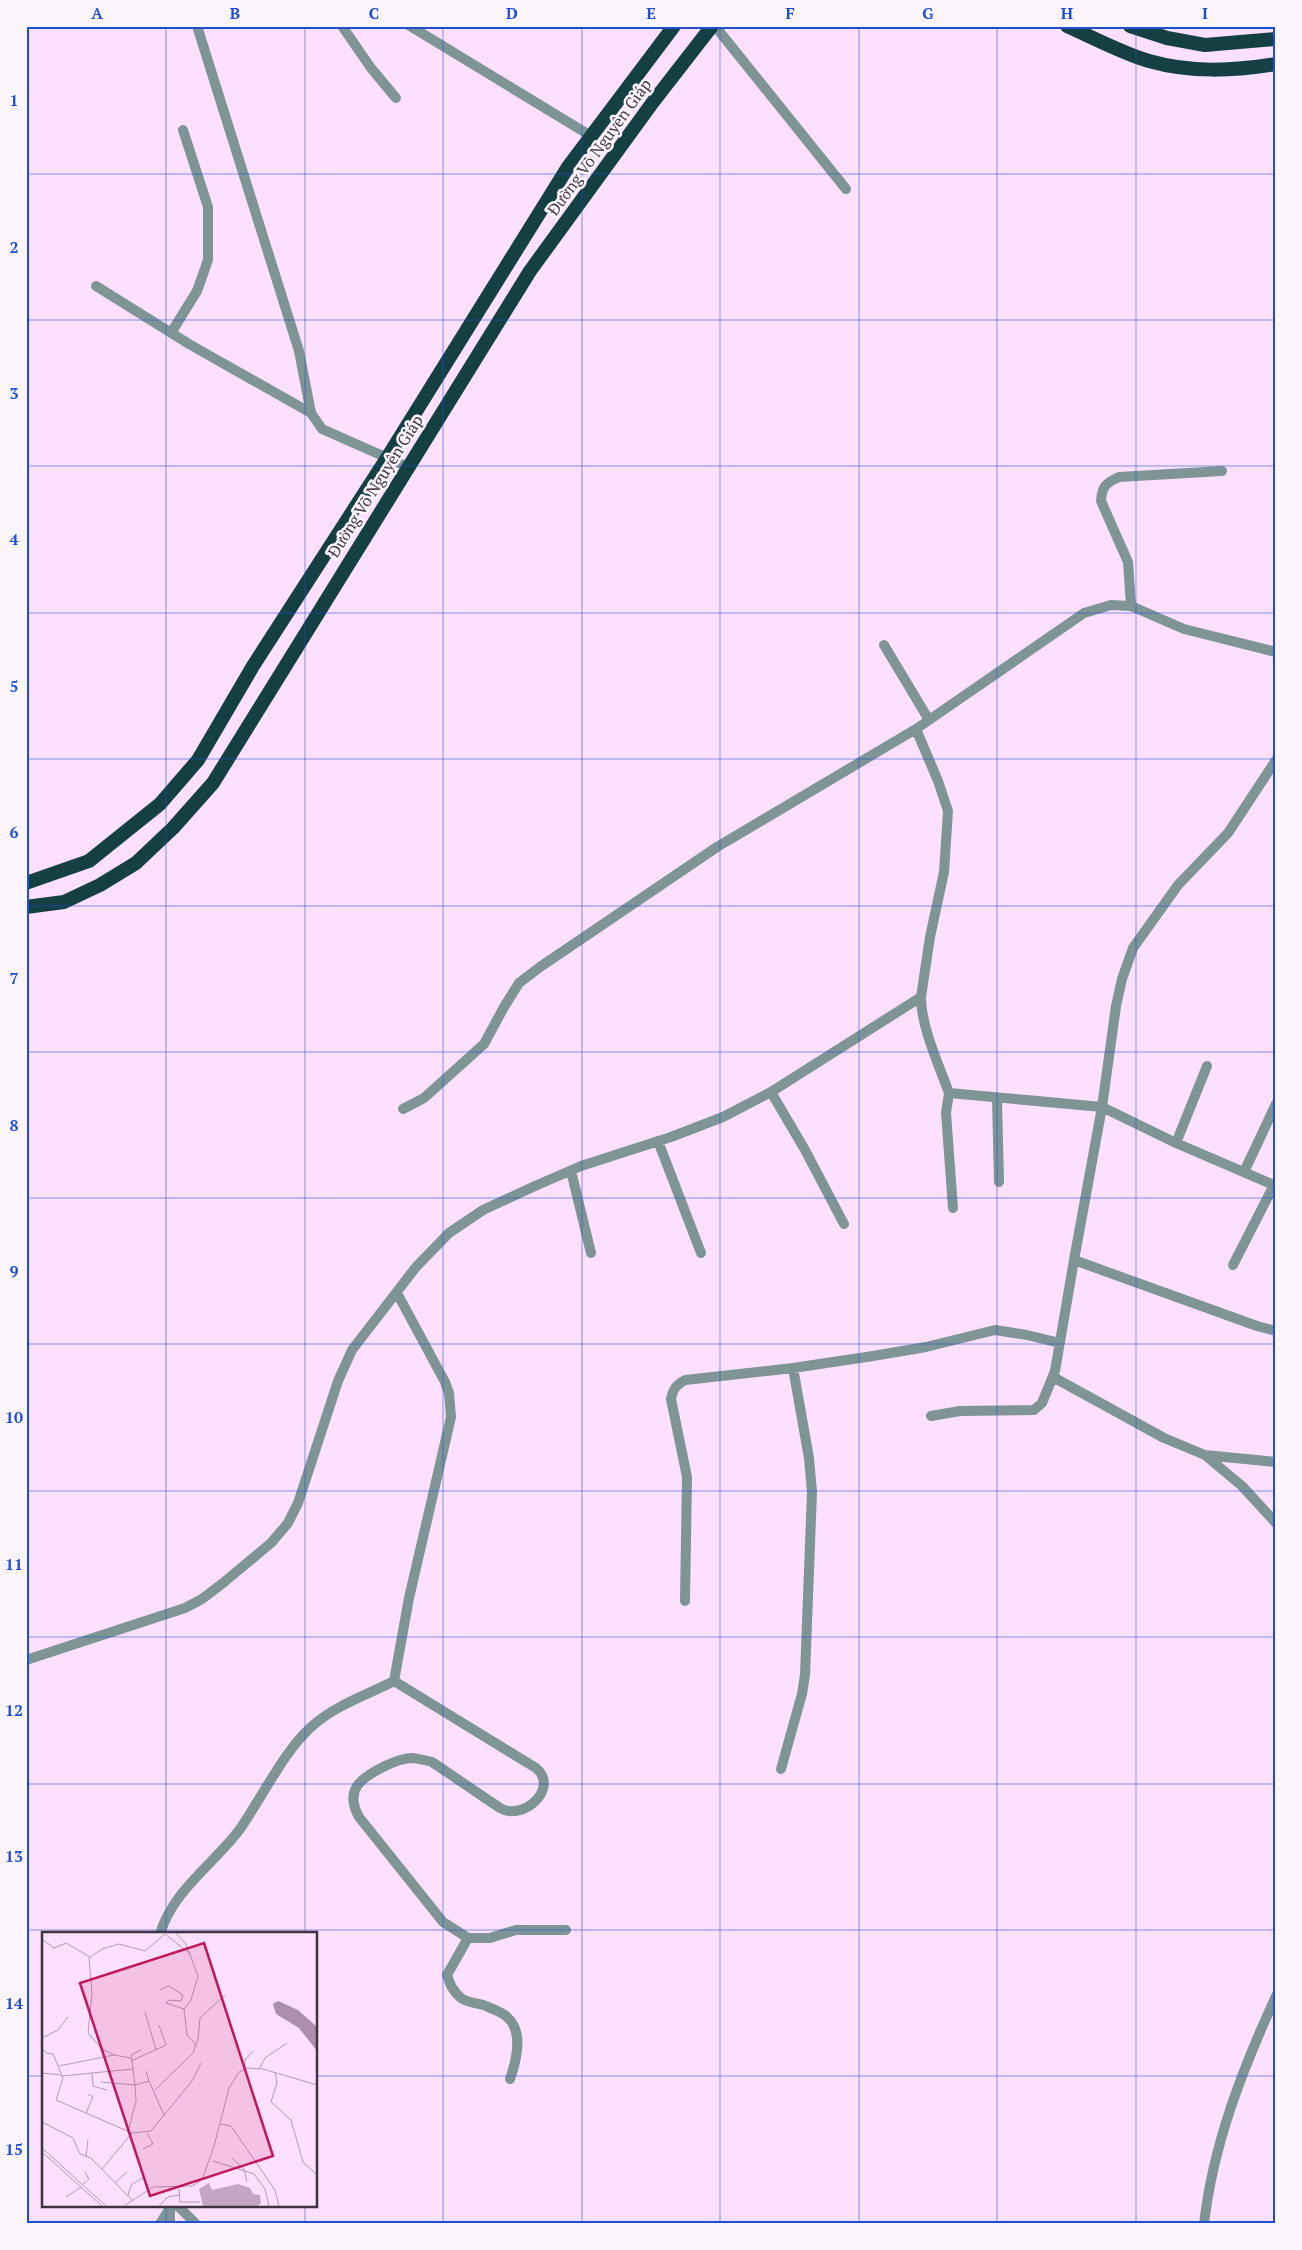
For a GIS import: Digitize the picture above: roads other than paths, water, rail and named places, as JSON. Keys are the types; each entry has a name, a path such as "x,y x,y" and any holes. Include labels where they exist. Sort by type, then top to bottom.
{"highway":[{"name":"Đường Võ Nguyên Giáp","path":"26,883 90,861 160,804 198,760 253,666 387,458 568,167 674,26"},
{"name":"Đường Võ Nguyên Giáp","path":"26,907 64,902 100,884 136,862 173,828 213,783 530,270 654,102 713,26"},
{"path":"1068,26 1148,61 1191,69 1239,70 1276,64"},
{"path":"1130,26 1167,38 1205,45 1276,39"}],"street":[{"path":"197,26 299,351 311,413 322,429 408,467"},
{"path":"342,26 371,68 396,98"},
{"path":"410,26 591,136"},
{"path":"713,26 846,189"},
{"path":"171,333 197,291 208,260 208,207 183,130"},
{"path":"96,286 171,333 311,413"},
{"path":"1131,606 1128,562 1101,501 1102,491 1106,482 1119,477 1222,471"},
{"path":"403,1109 424,1098 484,1044 504,1006 519,983 540,967 717,847 792,800 860,764 916,729 1084,613 1111,605 1131,606 1184,629 1276,652"},
{"path":"884,645 929,720"},
{"path":"916,729 938,781 948,811 944,872 920,997 925,1022 949,1093 946,1113 953,1208"},
{"path":"931,1416 960,1411 1034,1410 1042,1403 1053,1377 1060,1344 1102,1107 1116,1006 1122,979 1133,948 1178,885 1228,833 1276,760"},
{"path":"26,1660 185,1608 209,1594 271,1543 288,1523 298,1503 345,1363 362,1335 416,1267 449,1233 482,1210 571,1171 723,1117 771,1092 920,997"},
{"path":"1176,1143 1207,1066"},
{"path":"771,1092 806,1150 844,1224"},
{"path":"949,1093 997,1099 1102,1107 1176,1143 1275,1186 1233,1265"},
{"path":"997,1099 999,1182"},
{"path":"1244,1172 1276,1104"},
{"path":"658,1141 701,1253"},
{"path":"571,1171 592,1253"},
{"path":"1074,1260 1257,1326 1276,1331"},
{"path":"394,1681 409,1598 451,1417 449,1393 445,1382 397,1293"},
{"path":"685,1601 687,1477 671,1399 673,1390 678,1384 685,1380 794,1368 926,1347 996,1330 1027,1335 1060,1344"},
{"path":"781,1769 802,1694 805,1675 812,1492 809,1458 794,1368"},
{"path":"1053,1377 1164,1438 1205,1455 1276,1462"},
{"path":"1205,1455 1242,1486 1276,1523"},
{"path":"161,1932 166,1918 179,1896 233,1838 299,1739 331,1712 394,1681"},
{"path":"394,1681 536,1768 545,1779 542,1791 526,1808 516,1812 506,1811 441,1768 422,1759 412,1758 395,1761 365,1776 355,1790 353,1801 359,1817 443,1922 468,1938 490,1938 516,1930 566,1930"},
{"path":"468,1938 447,1975 450,1986 462,1999 487,2006 507,2017 513,2024 517,2040 515,2065 510,2079"},
{"path":"1204,2224 1207,2201 1232,2103 1253,2045 1276,1996"},
{"path":"160,2224 171,2208"},
{"path":"170,2224 172,2208"},
{"path":"173,2208 196,2224"}]}
